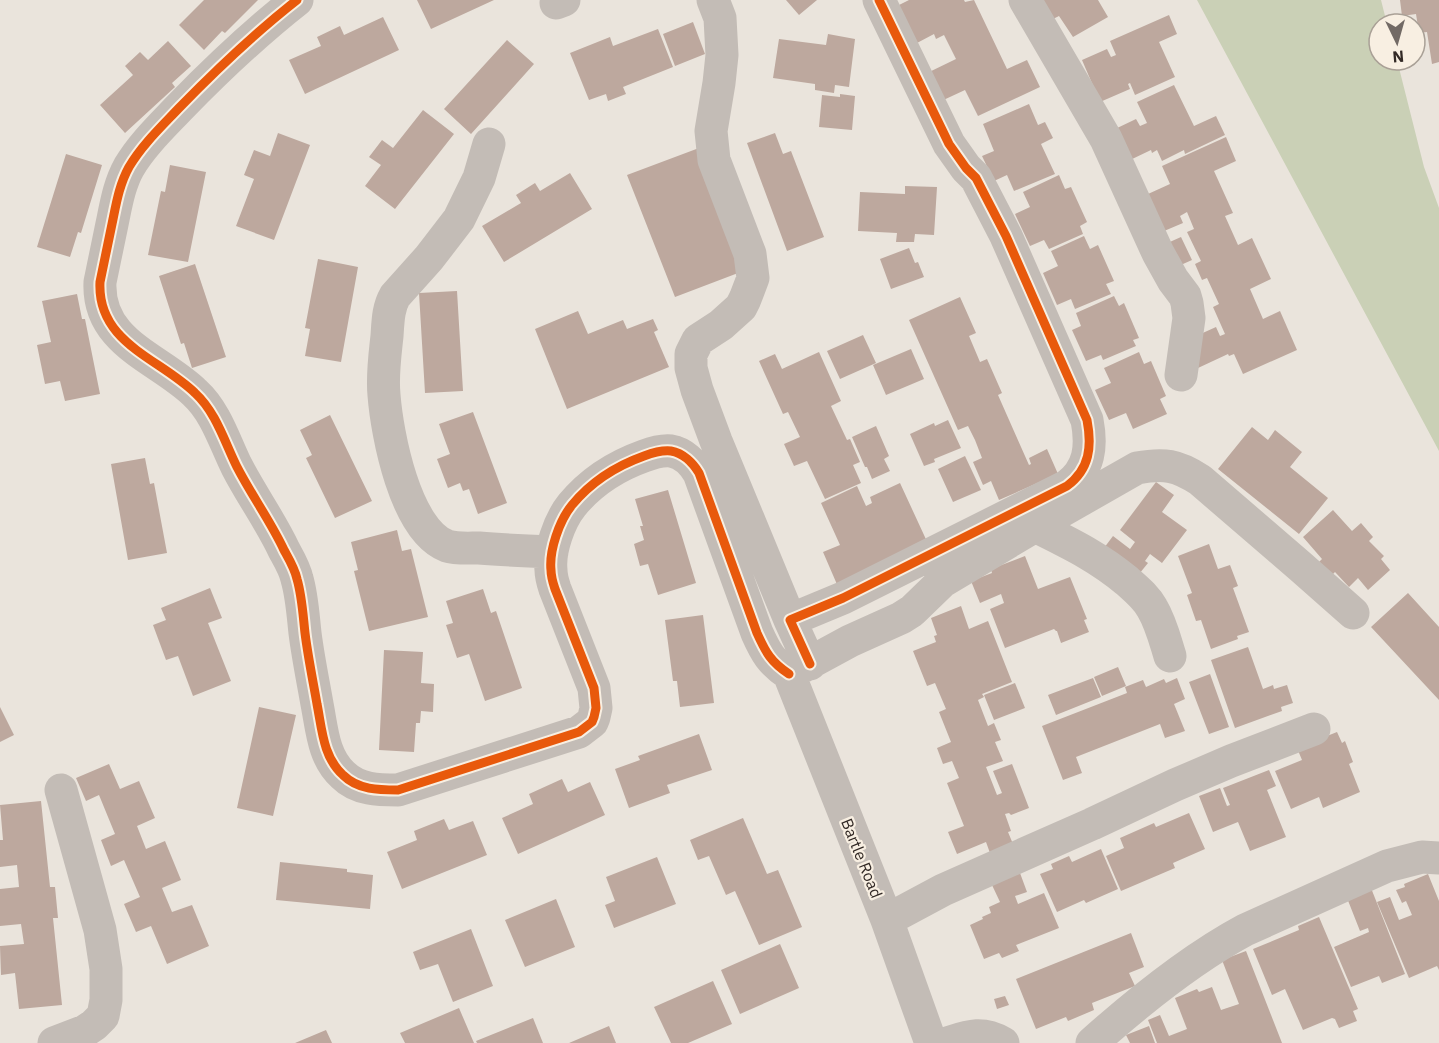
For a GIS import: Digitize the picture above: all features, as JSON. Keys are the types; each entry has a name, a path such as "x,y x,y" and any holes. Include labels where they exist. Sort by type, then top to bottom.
{"street":[{"path":"297,0 196,92 140,151 119,190 100,282 100,300 107,320 120,336 195,392 206,406 282,545 297,577 324,746 335,767 350,781 375,790 407,788 579,732 592,722 596,708 594,688 555,589 551,573 552,552 557,534 572,506 597,481 618,467 652,453 669,451 677,453 694,465 699,473 757,633 766,653 777,666 799,669 850,641 901,618 912,611 943,581 1137,468 1154,465 1184,469 1200,480 1353,613"},
{"name":"Bartle Road","path":"713,0 720,18 722,54 711,131 714,160 750,254 753,278 741,307 721,325 698,340 691,354 691,368 696,390 716,441 790,620 799,669 931,1043"},
{"path":"790,620 843,598 1067,486 1083,470 1089,448 1087,420 1006,236 976,178 949,144 879,0"},
{"path":"1025,0 1106,139 1158,253 1185,296 1189,318 1180,375"},
{"path":"489,144 479,178 459,219 392,302 384,357 386,410 400,477 415,512 431,535 448,546 552,552"},
{"path":"1035,526 1086,551 1138,590 1153,610 1170,656"},
{"path":"887,920 943,890 1092,825 1184,781 1314,729"},
{"path":"54,1043 86,1031 94,1025 103,1016 106,1000 106,969 100,930 61,790"},
{"path":"1092,1043 1167,982 1223,942 1245,930 1387,866 1422,857 1439,858"},
{"path":"947,1043 980,1035 1003,1043"}],"green space":[{"path":"1197,0 1381,0 1384,12 1367,12 1367,72 1400,72 1424,167 1439,208 1439,451"}],"building":[{"path":"204,0 258,0 204,50 179,25"},
{"path":"417,0 494,0 431,29"},
{"path":"786,0 817,0 799,15"},
{"path":"909,0 964,0 965,2 974,0 1007,69 1027,60 1040,87 978,116 965,90 937,103 923,75 956,59 944,35 936,39 934,34 917,43 899,5"},
{"path":"1041,0 1098,0 1108,17 1073,37 1059,16 1053,19"},
{"path":"1400,0 1439,0 1439,62 1432,64 1427,32 1427,12 1402,12"},
{"path":"1169,15 1177,34 1159,42 1175,77 1135,95 1130,83 1128,84 1130,89 1100,102 1082,60 1107,49 1111,57 1116,55 1110,41"},
{"path":"383,17 399,50 305,94 289,60 321,46 317,37 340,26 344,35"},
{"path":"693,22 705,54 675,66 663,34"},
{"path":"658,29 673,67 623,87 626,94 608,101 606,94 589,100 570,53 610,37 613,46"},
{"path":"828,34 855,39 849,87 835,85 834,93 815,90 815,84 773,78 779,39 826,45"},
{"path":"507,40 534,64 471,134 444,109"},
{"path":"168,41 191,66 172,83 175,87 125,133 100,105 133,75 125,66 140,52 148,60"},
{"path":"1174,85 1194,126 1216,116 1225,135 1185,154 1184,150 1162,161 1157,150 1152,153 1151,150 1128,161 1113,130 1136,119 1140,126 1147,123 1137,102"},
{"path":"840,94 855,96 852,130 819,127 822,95 840,97"},
{"path":"1029,104 1038,125 1045,122 1053,138 1041,144 1055,174 1014,191 1007,175 994,181 982,156 994,151 983,124"},
{"path":"423,110 454,134 395,209 365,186 381,165 369,157 382,140 393,148"},
{"path":"278,133 310,145 274,240 236,226 254,179 244,175 254,150 270,156"},
{"path":"775,133 783,154 791,151 824,237 787,251 747,143"},
{"path":"1226,137 1236,161 1214,171 1233,213 1225,216 1238,245 1252,238 1271,279 1250,289 1263,319 1280,311 1297,350 1243,374 1234,354 1229,356 1228,354 1198,368 1185,341 1216,327 1220,336 1225,334 1213,307 1219,304 1207,278 1202,280 1195,264 1201,261 1187,232 1194,229 1187,212 1180,216 1183,223 1157,234 1148,194 1170,184 1162,166"},
{"path":"699,148 746,270 675,297 627,175"},
{"path":"66,154 102,165 81,233 78,232 70,257 37,247"},
{"path":"170,165 206,172 188,262 148,255 161,191 165,192"},
{"path":"570,173 592,209 504,262 482,226 521,203 516,195 535,183 540,191"},
{"path":"1059,175 1065,189 1071,187 1087,222 1080,226 1083,234 1049,249 1044,240 1030,246 1015,214 1030,207 1023,192"},
{"path":"905,186 937,187 934,235 915,234 914,242 896,242 897,233 858,231 860,192 905,194"},
{"path":"1084,236 1090,249 1098,245 1114,281 1106,284 1111,294 1075,309 1071,299 1057,305 1043,273 1058,266 1051,251"},
{"path":"1181,237 1192,260 1174,268 1163,245"},
{"path":"909,248 924,277 891,289 880,259"},
{"path":"318,259 358,267 341,362 305,356 310,329 305,328"},
{"path":"195,264 226,357 192,368 184,343 181,344 159,276"},
{"path":"457,291 463,391 425,393 419,293"},
{"path":"77,294 82,319 85,319 100,394 65,401 60,381 45,384 37,345 51,342 42,301"},
{"path":"1114,296 1119,306 1124,303 1139,338 1133,340 1136,346 1103,360 1101,355 1086,361 1072,330 1081,326 1076,313"},
{"path":"960,297 976,333 969,336 980,362 987,359 1002,393 998,395 1029,465 1031,464 1029,458 1047,449 1058,474 999,500 991,481 983,485 973,462 982,458 975,440 968,426 958,430 909,320"},
{"path":"578,311 588,334 623,320 627,329 653,319 658,330 654,332 669,367 567,409 535,329"},
{"path":"863,335 876,363 840,379 827,351"},
{"path":"911,349 924,379 886,395 873,365"},
{"path":"819,352 841,401 831,406 860,462 853,465 861,483 825,499 807,461 794,466 784,444 800,437 788,412 783,414 759,361 775,354 782,369"},
{"path":"1139,352 1144,364 1151,361 1166,396 1160,399 1167,414 1133,429 1126,413 1109,420 1095,390 1111,383 1104,368"},
{"path":"473,412 507,503 478,514 469,489 463,491 460,483 448,488 437,459 450,454 439,424"},
{"path":"330,415 372,501 335,518 306,458 312,455 300,430"},
{"path":"948,420 961,448 934,459 935,462 924,466 910,434 934,423 935,426"},
{"path":"876,426 889,456 884,459 890,471 872,479 852,437"},
{"path":"1252,427 1268,440 1275,430 1302,452 1290,467 1328,498 1299,534 1218,469"},
{"path":"965,456 981,490 953,502 938,469"},
{"path":"145,458 150,484 154,483 167,553 128,560 111,464"},
{"path":"1156,482 1174,495 1162,512 1187,530 1162,563 1150,554 1145,561 1148,563 1135,579 1101,552 1113,536 1130,549 1135,542 1120,530"},
{"path":"900,483 930,548 839,589 823,552 840,545 821,503 857,486 866,506 872,503 870,497"},
{"path":"668,490 696,583 658,595 648,564 640,566 634,544 644,540 640,526 643,526 635,499"},
{"path":"1333,510 1352,531 1361,523 1373,537 1369,541 1384,556 1381,559 1390,570 1368,590 1358,578 1349,587 1335,572 1330,577 1318,563 1322,559 1303,537"},
{"path":"397,530 402,551 411,549 428,617 369,631 354,571 358,570 351,542"},
{"path":"1209,544 1218,569 1230,565 1238,586 1233,588 1249,632 1237,636 1238,639 1211,649 1201,620 1196,621 1187,595 1192,593 1178,556"},
{"path":"1025,556 1038,589 1070,577 1087,619 1084,620 1089,632 1061,643 1054,629 1005,648 990,609 1004,603 1001,594 980,603 971,581 992,573 991,569"},
{"path":"210,588 222,618 208,623 231,681 193,696 178,656 166,660 153,625 166,620 161,608"},
{"path":"483,589 491,613 496,611 522,688 485,701 469,654 457,658 446,625 453,623 446,601"},
{"path":"1408,593 1439,627 1439,700 1371,627"},
{"path":"961,606 969,629 988,621 1012,682 982,694 984,697 978,700 988,726 994,723 1001,740 995,742 1003,761 986,767 997,795 1002,793 993,771 1012,764 1029,808 1011,815 1005,814 1013,844 990,853 986,842 957,854 948,832 964,826 947,783 959,778 952,761 943,764 937,748 951,742 939,712 946,709 935,683 927,686 913,651 936,642 934,636 937,635 931,618"},
{"path":"703,615 714,703 680,707 677,681 673,681 665,620"},
{"path":"1248,647 1263,689 1273,685 1274,689 1287,685 1293,703 1281,707 1282,711 1235,728 1211,660"},
{"path":"384,650 423,652 421,683 434,684 433,712 421,711 420,723 416,723 414,752 379,750"},
{"path":"1118,667 1126,686 1102,696 1094,677"},
{"path":"1210,674 1229,727 1209,734 1189,682"},
{"path":"1093,678 1101,697 1056,715 1048,695"},
{"path":"1177,678 1185,699 1174,704 1185,731 1165,738 1160,724 1076,757 1082,773 1063,780 1042,726 1127,693 1125,687 1143,680 1146,687 1164,679 1166,683"},
{"path":"1015,683 1025,708 994,720 984,695"},
{"path":"0,707 14,735 0,742"},
{"path":"259,707 296,715 273,816 237,808"},
{"path":"1337,732 1342,743 1345,741 1353,762 1349,764 1360,792 1323,808 1319,797 1291,809 1275,771 1302,760 1297,748"},
{"path":"699,734 712,770 667,785 670,793 629,808 615,769 640,760 638,756"},
{"path":"109,764 120,789 139,781 155,818 137,826 146,849 165,841 181,880 162,888 172,912 192,905 209,946 167,964 151,926 136,932 124,904 140,897 124,860 111,866 101,840 115,834 99,795 86,801 76,778"},
{"path":"1269,770 1276,786 1267,790 1286,837 1250,851 1238,822 1213,832 1199,796 1220,788 1227,806 1230,805 1223,788"},
{"path":"562,779 568,792 590,782 605,815 518,854 502,818 533,804 529,794"},
{"path":"41,801 50,887 55,887 58,918 53,918 62,1005 19,1009 15,973 1,975 0,946 24,944 21,924 0,926 0,889 19,887 17,865 0,867 0,840 3,840 0,805"},
{"path":"1189,813 1205,849 1173,863 1175,868 1121,891 1106,856 1124,848 1120,838 1154,823 1156,827"},
{"path":"743,818 767,874 778,870 802,927 759,945 735,891 726,895 709,856 698,860 690,840"},
{"path":"444,819 449,830 473,821 487,855 402,889 387,852 417,840 414,831"},
{"path":"1101,849 1118,889 1086,903 1084,900 1057,912 1040,874 1053,869 1051,864 1069,856 1072,862"},
{"path":"657,857 676,904 614,928 605,905 615,901 606,877"},
{"path":"280,862 347,869 347,872 373,875 370,909 276,900"},
{"path":"1020,873 1027,892 1015,896 1018,904 1044,893 1059,928 1016,945 1019,951 1002,958 999,953 984,959 970,925 991,913 989,907 1000,902 992,885"},
{"path":"1428,874 1439,901 1439,970 1437,966 1409,978 1377,902 1390,897 1399,920 1412,915 1406,901 1402,903 1396,890"},
{"path":"1371,888 1405,974 1382,983 1379,976 1351,987 1334,947 1369,932 1368,928 1360,931 1347,898"},
{"path":"556,899 575,947 525,967 505,920"},
{"path":"1319,917 1358,1009 1353,1011 1357,1021 1339,1028 1335,1019 1332,1018 1303,1030 1285,989 1272,995 1253,949 1299,930 1298,926"},
{"path":"471,929 493,986 453,1002 438,964 420,970 413,952"},
{"path":"1131,933 1144,967 1129,973 1135,986 1092,1003 1094,1010 1068,1021 1066,1017 1036,1029 1016,979"},
{"path":"780,944 799,988 740,1014 721,970"},
{"path":"1246,951 1282,1043 1157,1043 1148,1020 1160,1015 1169,1036 1187,1029 1175,998 1197,989 1199,992 1212,987 1221,1010 1239,1004 1222,960"},
{"path":"713,981 732,1024 688,1043 671,1043 654,1007"},
{"path":"1005,996 1009,1005 997,1009 994,999"},
{"path":"459,1008 474,1043 405,1043 400,1033"},
{"path":"533,1018 543,1043 477,1043 476,1041"},
{"path":"609,1026 616,1043 569,1043"},
{"path":"1149,1026 1155,1043 1130,1043 1126,1035"},
{"path":"326,1030 332,1043 295,1043"}],"cycle path":[{"path":"297,0 207,80 159,129 134,159 118,195 100,282 102,303 119,335 195,393 209,409 237,467 292,564 300,592 322,733 327,751 336,768 355,784 376,789 398,790 579,732 592,722 596,708 594,688 555,589 551,575 553,545 567,512 587,489 624,465 657,452 671,451 680,454 691,462 699,473 757,633 770,656 789,674"},
{"path":"810,664 790,620 843,598 1067,486 1081,472 1089,448 1087,420 1006,236 976,178 949,144 879,0"}]}
